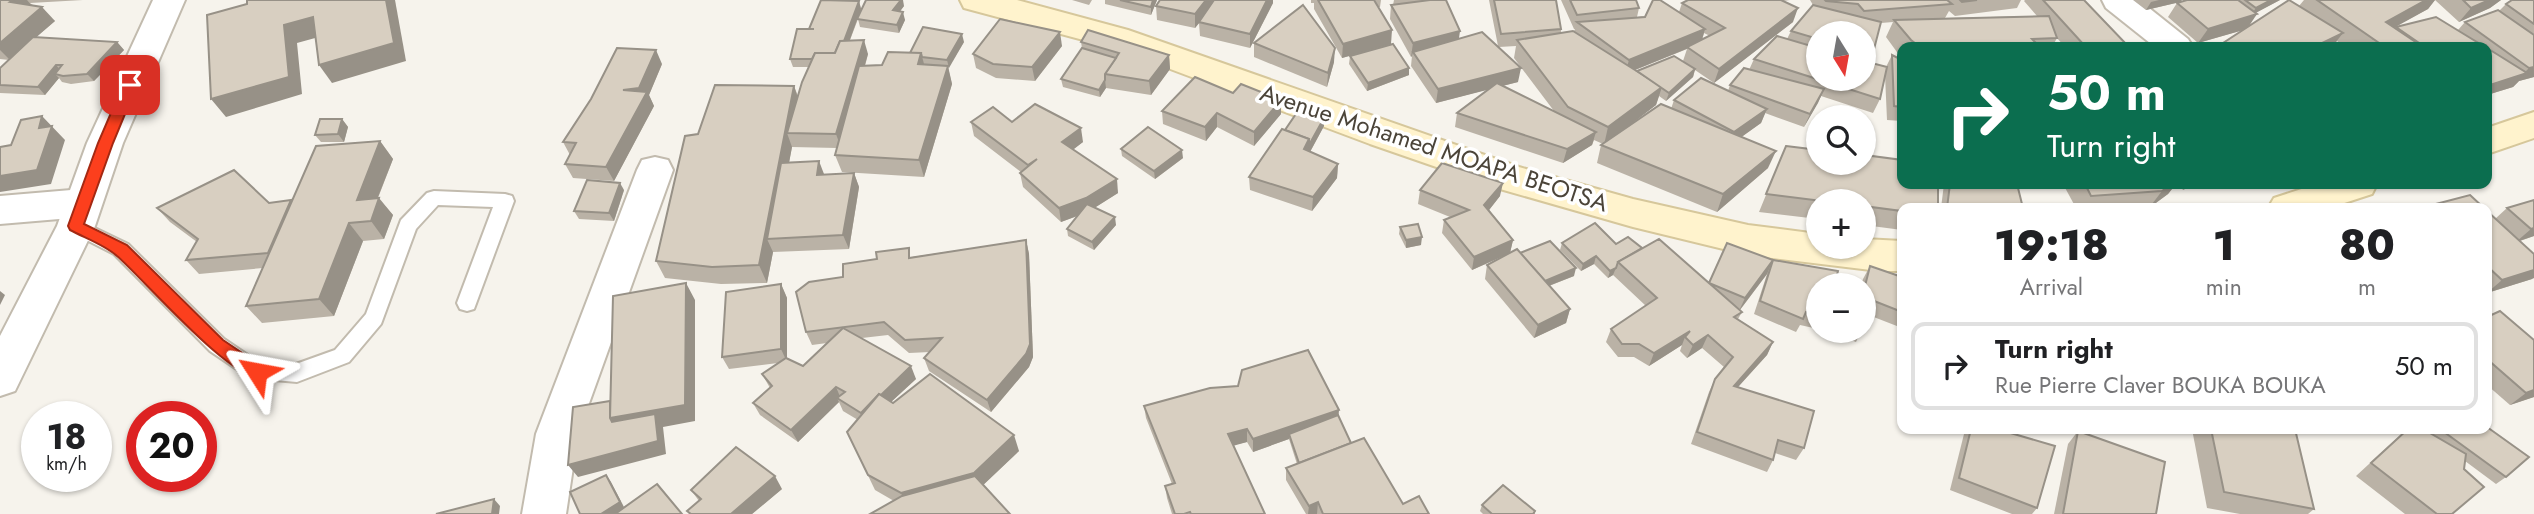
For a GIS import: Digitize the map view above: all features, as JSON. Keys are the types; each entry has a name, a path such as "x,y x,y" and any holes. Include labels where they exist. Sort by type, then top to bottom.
{"main road":[{"name":"Avenue Mohamed MOAPA BEOTSA","path":"976,0 1128,41 1383,135 1513,179 1633,214 1748,240 1897,256"},
{"path":"2492,139 2534,125"},
{"path":"2301,203 2341,189"}],"street":[{"path":"0,379 79,215 110,132 169,0"},
{"path":"2118,0 2170,42"},
{"path":"544,514 557,434 656,170"},
{"path":"0,210 79,215"}],"lane":[{"path":"79,215 121,249 217,345 257,372 297,373 342,356 374,318 408,225 434,198 505,201 467,303"}],"building":[{"path":"0,0 13,0 10,2 42,7 0,43"},
{"path":"247,0 386,0 394,43 319,65 313,17 284,25 289,77 211,99 207,15 247,4"},
{"path":"821,0 859,1 844,41 840,41 835,53 815,53 812,59 790,59 797,29 809,29"},
{"path":"866,0 901,0 893,10 903,12 897,25 857,19"},
{"path":"1120,0 1153,0 1151,7"},
{"path":"1160,0 1206,0 1195,14 1156,6"},
{"path":"1214,0 1267,0 1250,34 1199,22"},
{"path":"1318,0 1374,0 1392,30 1343,44"},
{"path":"1446,0 1460,31 1413,43 1391,5"},
{"path":"1494,0 1556,0 1561,29 1501,34"},
{"path":"1570,0 1636,0 1639,8 1577,15"},
{"path":"1653,0 1660,0 1705,29 1629,60 1577,22 1645,17"},
{"path":"1688,0 1781,0 1798,8 1719,69 1687,47 1725,28 1682,3"},
{"path":"1825,0 1947,0 1952,4 1864,11 1858,4"},
{"path":"2043,0 2084,0 2124,42 2081,42"},
{"path":"2187,0 2238,0 2257,14 2208,29 2177,3"},
{"path":"2245,0 2271,0 2256,8"},
{"path":"2289,0 2343,33 2324,42 2225,42"},
{"path":"2317,0 2426,0 2386,22 2416,42 2378,42"},
{"path":"2463,0 2489,0 2471,8"},
{"path":"2512,0 2534,0 2534,24 2506,4"},
{"path":"1303,5 1335,48 1328,73 1254,43"},
{"path":"1813,5 1881,22 1876,41 1876,21 1806,21 1806,35 1791,31"},
{"path":"2498,10 2534,35 2534,67 2529,68 2465,22"},
{"path":"2049,16 2057,38 2032,39 2035,42 1914,42 1894,20"},
{"path":"2436,17 2477,42 2418,42 2396,27"},
{"path":"1000,19 1060,32 1032,67 993,64 973,54"},
{"path":"923,27 962,34 947,60 910,53"},
{"path":"1088,30 1169,55 1149,81 1105,74 1119,53 1081,42"},
{"path":"1573,31 1662,87 1608,127 1568,107 1517,40"},
{"path":"1482,32 1521,68 1438,89 1413,52"},
{"path":"1777,36 1806,44 1806,76 1754,59"},
{"path":"33,37 117,42 87,74 55,74 62,65 56,65 38,87 0,85 0,68"},
{"path":"864,40 836,134 787,133 802,82 815,53 835,53 840,41"},
{"path":"1393,44 1409,68 1368,83 1350,56"},
{"path":"617,48 656,50 639,88 623,90 647,92 606,167 565,164 576,143 563,142 591,99"},
{"path":"1082,48 1116,58 1105,74 1105,80 1099,90 1061,79"},
{"path":"2492,51 2527,73 2492,84"},
{"path":"888,52 921,53 918,64 948,66 919,160 835,155 859,66 882,65"},
{"path":"1892,55 1897,58 1897,106 1894,106"},
{"path":"1674,56 1695,69 1669,93 1637,71"},
{"path":"1876,64 1887,67 1880,99 1855,91 1876,91"},
{"path":"1744,68 1806,84 1806,91 1823,91 1815,105 1806,105 1806,113 1730,85"},
{"path":"1195,77 1233,93 1241,84 1281,100 1254,132 1217,113 1205,127 1162,111"},
{"path":"1701,78 1767,109 1734,132 1674,100"},
{"path":"1497,83 1596,132 1567,149 1457,113"},
{"path":"715,85 794,86 759,265 712,267 656,261 685,136 698,134"},
{"path":"1035,104 1081,128 1062,142 1117,179 1086,198 1059,208 1020,173 1037,159 1028,165 971,122 993,107 1012,122"},
{"path":"1661,104 1776,151 1723,194 1601,145"},
{"path":"1298,111 1324,118 1309,145 1309,139 1285,130"},
{"path":"42,116 39,128 52,126 37,170 0,176 0,147 11,145 21,120"},
{"path":"320,119 342,119 338,134 315,135"},
{"path":"1148,127 1182,150 1154,171 1121,149"},
{"path":"1282,129 1309,139 1304,149 1338,164 1313,197 1249,177"},
{"path":"380,141 357,200 379,198 371,221 349,223 319,299 246,306 316,146"},
{"path":"1786,146 1806,148 1806,175 1876,175 1876,157 1897,159 1897,189 1938,189 1938,203 1897,203 1897,210 1876,208 1876,189 1806,189 1806,199 1766,194"},
{"path":"819,161 817,175 854,173 843,235 767,239 781,163"},
{"path":"1442,163 1503,183 1484,205 1513,240 1474,257 1444,220 1469,210 1420,190"},
{"path":"234,170 269,203 291,200 268,253 186,260 198,239 157,208"},
{"path":"587,180 620,183 609,213 574,211"},
{"path":"1949,189 2018,189 2022,203 1948,203"},
{"path":"2088,189 2165,189 2162,191 2091,196"},
{"path":"2470,195 2479,203 2440,203"},
{"path":"2534,200 2534,228 2531,229 2507,208"},
{"path":"1087,204 1115,217 1092,242 1067,229"},
{"path":"2492,216 2534,254 2534,270 2502,280 2492,271"},
{"path":"1595,223 1616,244 1628,237 1642,248 1618,262 1616,268 1610,271 1596,256 1583,264 1562,243"},
{"path":"1418,224 1422,237 1406,240 1400,227"},
{"path":"1659,239 1742,312 1734,317 1773,342 1734,386 1814,411 1804,448 1778,440 1773,460 1697,432 1715,379 1733,357 1708,335 1693,345 1685,337 1690,331 1654,353 1639,344 1622,344 1611,329 1657,298 1618,262"},
{"path":"1026,240 1030,344 1026,354 987,400 924,358 942,338 905,340 884,322 806,332 796,292 809,282 843,277 843,264 877,259 876,252 909,248 909,258"},
{"path":"1550,241 1576,268 1545,281 1520,253"},
{"path":"1727,243 1773,260 1745,298 1709,283"},
{"path":"1517,249 1570,309 1538,325 1487,265"},
{"path":"1773,260 1838,271 1806,273 1806,312 1803,319 1760,301"},
{"path":"1870,266 1897,275 1897,310 1876,302 1876,273 1868,273"},
{"path":"686,283 685,405 610,418 613,296"},
{"path":"781,284 781,349 722,357 726,292"},
{"path":"2500,311 2534,340 2534,390 2526,393 2492,363 2492,315"},
{"path":"843,328 911,366 861,413 837,398 845,392 836,387 791,430 753,403 772,386 762,374 786,358 803,366"},
{"path":"1308,350 1339,410 1253,439 1247,429 1228,434 1265,514 1175,514 1165,486 1175,483 1144,406 1210,388 1238,386 1242,370"},
{"path":"930,374 1014,435 974,473 901,493 868,475 847,432 879,394 893,403"},
{"path":"610,401 612,422 655,414 658,441 568,465 573,407"},
{"path":"1338,415 1351,443 1299,463 1289,434"},
{"path":"2492,431 2529,457 2506,477 2447,434 2492,434"},
{"path":"1970,434 2014,434 2055,446 2037,508 1959,478"},
{"path":"2077,434 2086,434 2165,462 2156,514 2063,514"},
{"path":"2212,434 2296,434 2314,509 2224,492"},
{"path":"2403,434 2432,434 2466,454 2464,469 2484,487 2452,514 2437,514 2371,463"},
{"path":"1364,438 1403,504 1419,496 1429,514 1323,514 1318,502 1309,506 1286,468"},
{"path":"736,447 775,476 731,514 691,514 687,511 701,499 691,490"},
{"path":"606,475 620,502 601,514 580,514 570,492"},
{"path":"975,476 1010,514 870,514 902,496"},
{"path":"657,484 682,514 615,514"},
{"path":"1503,485 1535,511 1533,514 1492,514 1482,505"},
{"path":"494,499 492,514 436,514"}],"route":[{"path":"130,85 105,143 76,226 121,249 217,345 257,372"}]}
